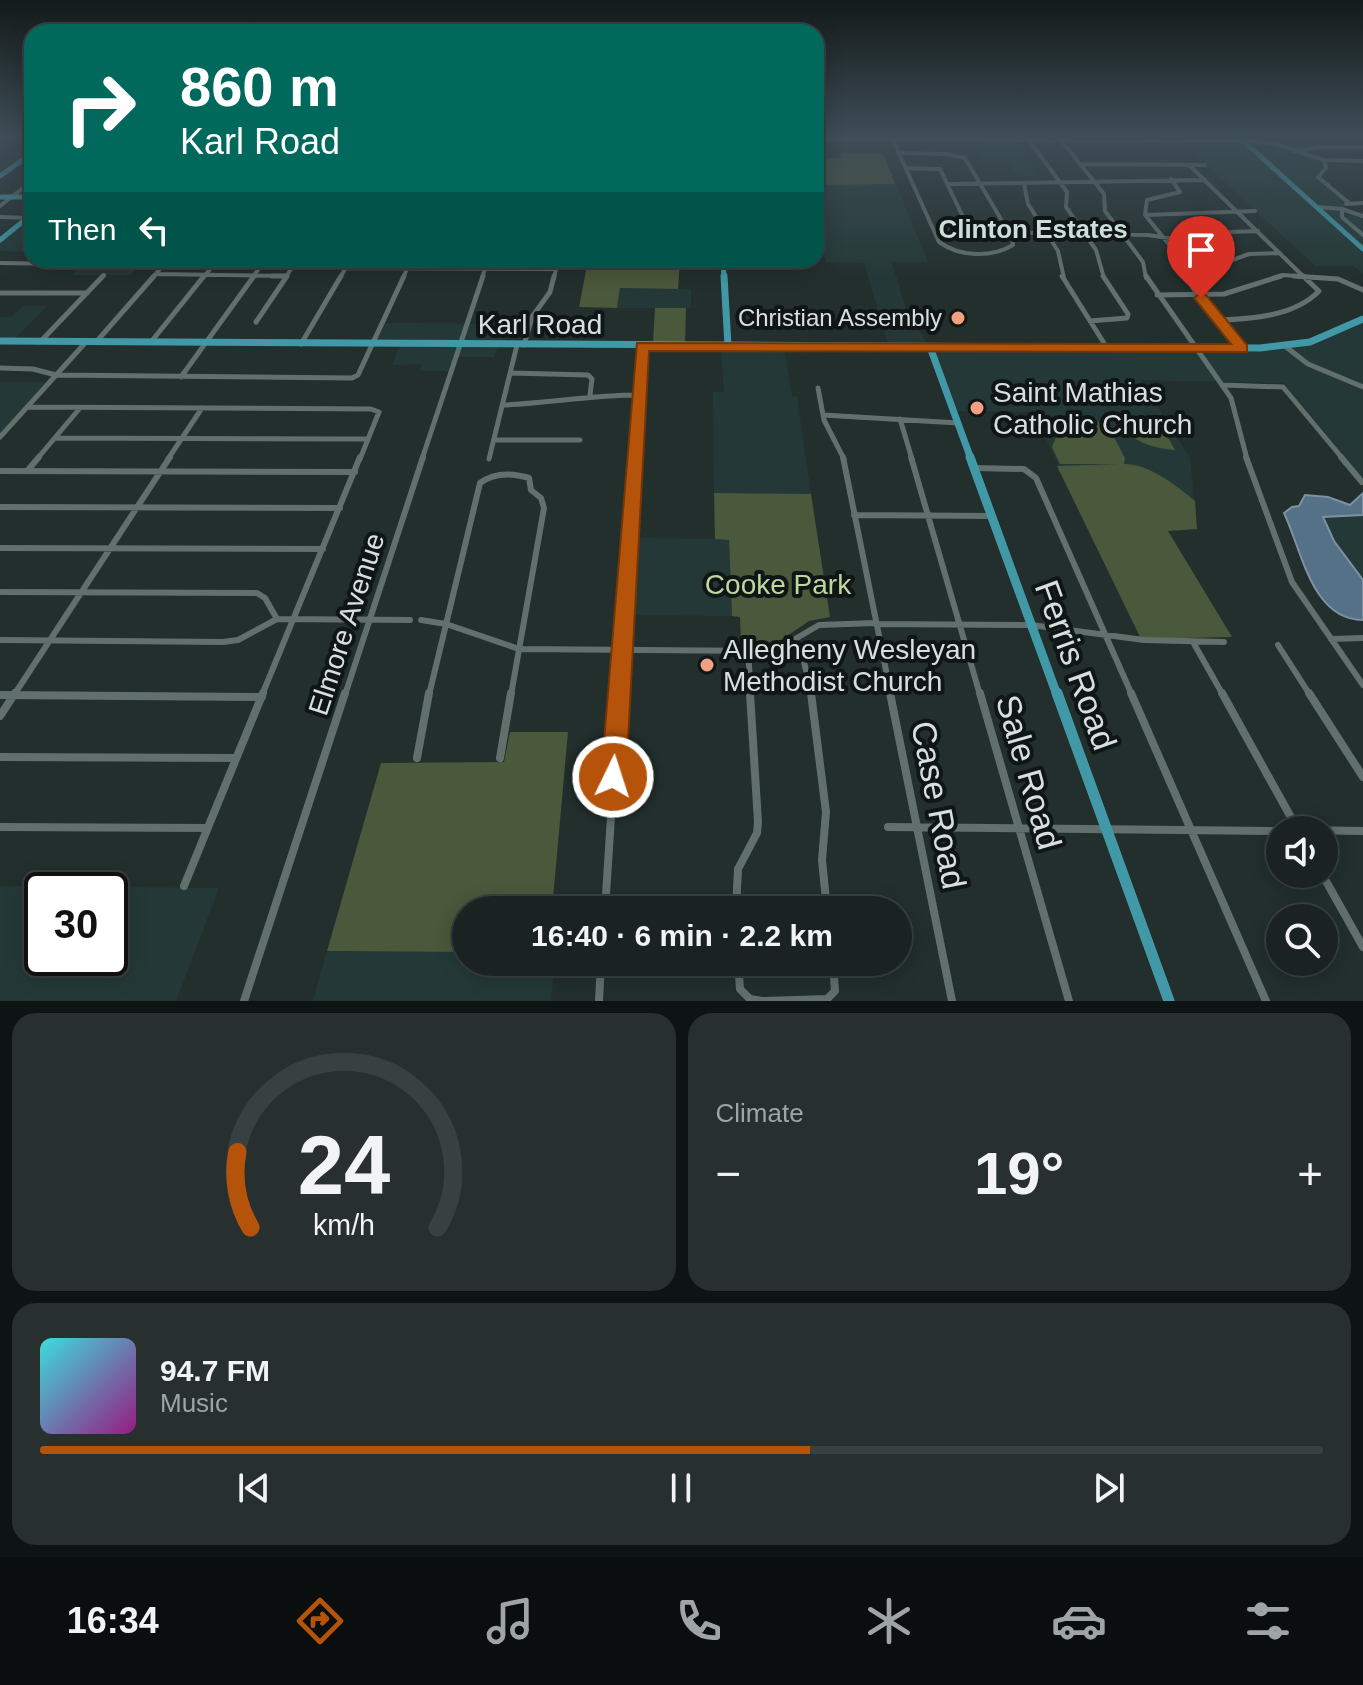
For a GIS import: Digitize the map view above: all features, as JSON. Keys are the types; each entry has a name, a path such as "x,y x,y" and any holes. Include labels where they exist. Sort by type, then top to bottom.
{"main road":[{"path":"1292,184 1320,207"},
{"path":"1296,184 1363,247"},
{"path":"0,197 24,197"},
{"path":"1,239 24,221"},
{"path":"723,268 728,346"},
{"name":"Karl Road","path":"0,341 1242,348 1286,347 1320,338 1363,319"},
{"name":"Ferris Road","path":"930,347 1169,1001"}],"street":[{"path":"913,184 939,242 945,248 962,252 1006,250 1014,242 981,184"},
{"path":"1258,231 1231,232 1190,241 1123,235 984,232 969,225 947,184 1097,184 1105,196 1107,214 1123,235 1143,262 1146,278 1231,398 1239,439 1287,571 1363,685"},
{"path":"1024,184 1028,190 1026,200 1058,251 1060,272 1107,348"},
{"path":"1062,184 1068,194 1066,207 1099,256 1103,276 1128,314 1127,318 1119,320 1090,321"},
{"path":"1174,184 1180,192 1147,200 1145,215 1188,269 1190,281 1199,295 1242,348"},
{"path":"1209,184 1319,291 1313,298 1272,315 1219,320"},
{"path":"1326,184 1349,203 1363,203"},
{"path":"0,206 24,187"},
{"path":"1349,203 1342,209 1342,217 1363,235"},
{"path":"1320,207 1342,209 1363,216"},
{"path":"1145,215 1178,217 1255,211"},
{"path":"0,217 24,216"},
{"path":"1188,269 1210,268 1249,254 1280,253"},
{"path":"0,263 24,263"},
{"path":"96,342 161,268"},
{"path":"151,342 211,268"},
{"path":"181,377 260,268"},
{"path":"256,322 292,268"},
{"path":"301,344 345,268 555,269 550,292 532,317 511,373 489,459"},
{"path":"0,368 33,369 56,375 355,377 407,269"},
{"name":"Elmore Avenue","path":"244,1001 485,269"},
{"path":"156,274 287,276"},
{"path":"40,342 104,275"},
{"path":"1157,295 1230,294 1274,277 1304,276 1338,279 1363,290"},
{"path":"0,293 87,293"},
{"path":"0,437 86,342"},
{"path":"606,896 642,346"},
{"path":"1286,347 1308,364 1363,387"},
{"path":"511,373 588,375 592,379 590,395"},
{"path":"1223,385 1283,387 1362,482"},
{"name":"Case Road","path":"818,388 823,415 841,450 952,1001"},
{"path":"503,405 554,403 590,395 638,395"},
{"path":"27,407 378,410 379,414 184,886"},
{"path":"28,471 80,408"},
{"path":"0,716 202,408"},
{"path":"823,415 958,423"},
{"name":"Sale Road","path":"900,419 1069,1001"},
{"path":"55,438 368,439"},
{"path":"494,440 580,440"},
{"path":"975,468 1024,469 1037,480 1266,1001"},
{"path":"0,471 355,472"},
{"path":"417,758 480,483 486,477 527,476 531,490 543,502 500,758"},
{"path":"0,507 340,508"},
{"path":"854,515 992,516"},
{"path":"0,548 323,549"},
{"path":"0,592 257,593 265,598 277,619"},
{"path":"0,640 223,642 238,640 277,619 410,620"},
{"path":"421,620 446,623 488,642 519,649 778,649 819,625 876,624 1031,625 1144,640 1224,642"},
{"path":"1331,639 1363,638"},
{"path":"1193,642 1291,816"},
{"path":"791,643 803,658 809,675 826,812 822,860 826,896"},
{"path":"1278,645 1363,777"},
{"path":"737,896 738,869 757,833 758,822 748,651"},
{"path":"0,695 262,697"},
{"path":"0,757 236,758"},
{"path":"0,827 207,828"},
{"path":"888,827 1266,831"},
{"path":"1338,831 1363,831"},
{"path":"1330,888 1363,947"},
{"path":"599,1001 600,976"},
{"path":"739,976 740,989 750,999 763,1001 819,1001 834,993 833,976"}],"shaded area":[{"path":"896,184 928,262 892,262 907,313 928,344 888,344 864,263 826,262 824,185"},
{"path":"1227,184 1325,184 1348,204 1342,209 1363,216 1363,274 1354,266 1315,266"},
{"path":"24,222 24,252 0,251 0,241"},
{"path":"79,268 137,268 130,275 72,275"},
{"path":"619,288 691,289 691,308 617,308"},
{"path":"23,306 47,306 12,341 0,341 0,317 11,317"},
{"path":"1363,320 1363,478 1284,383 1141,380 1190,458 1197,529 1090,532 1033,412 954,411 928,344 986,345 1004,352 1286,347"},
{"path":"382,323 509,324 503,346 498,346 494,357 458,357 454,371 420,371 421,364 392,365 400,344 372,344"},
{"path":"721,349 784,349 792,396 797,397 811,494 714,493 713,392 724,392"},
{"path":"0,382 46,382 0,433"},
{"path":"1323,515 1363,515 1363,580 1327,530"},
{"path":"632,538 729,539 732,616 627,615"},
{"path":"0,886 24,886 24,976 128,976 128,887 219,888 176,1001 0,1001"},
{"path":"327,951 452,952 452,976 554,976 551,1001 313,1001"}],"green space":[{"path":"824,184 895,184 824,185"},
{"path":"586,268 679,268 678,289 620,288 617,308 579,307"},
{"path":"655,308 686,308 685,343 653,343"},
{"path":"1062,422 1106,422 1125,458 1124,464 1152,471 1195,501 1197,529 1168,531 1232,637 1141,639 1057,466 1119,464 1060,464 1052,447"},
{"path":"1124,422 1161,425 1175,450 1152,446 1137,439 1126,429"},
{"name":"Cooke Park","path":"714,493 811,494 830,617 809,621 775,644 741,645 740,617 732,616 729,540 715,539"},
{"path":"510,732 568,732 553,896 452,896 452,952 327,951 381,763 504,762"}],"water":[{"path":"1363,493 1363,515 1323,517 1334,541 1363,580 1363,620 1346,617 1332,609 1320,596 1303,564 1284,513 1299,506 1305,495 1328,497 1350,505"}],"place":[{"name":"Christian Assembly","path":"958,318"},
{"name":"Saint Mathias Catholic Church","path":"977,408"},
{"name":"Allegheny Wesleyan Methodist Church","path":"707,665"}],"district":[{"name":"Clinton Estates","path":"1033,229"}],"route":[{"path":"613,777 642,346 1242,348 1201,298"}]}
